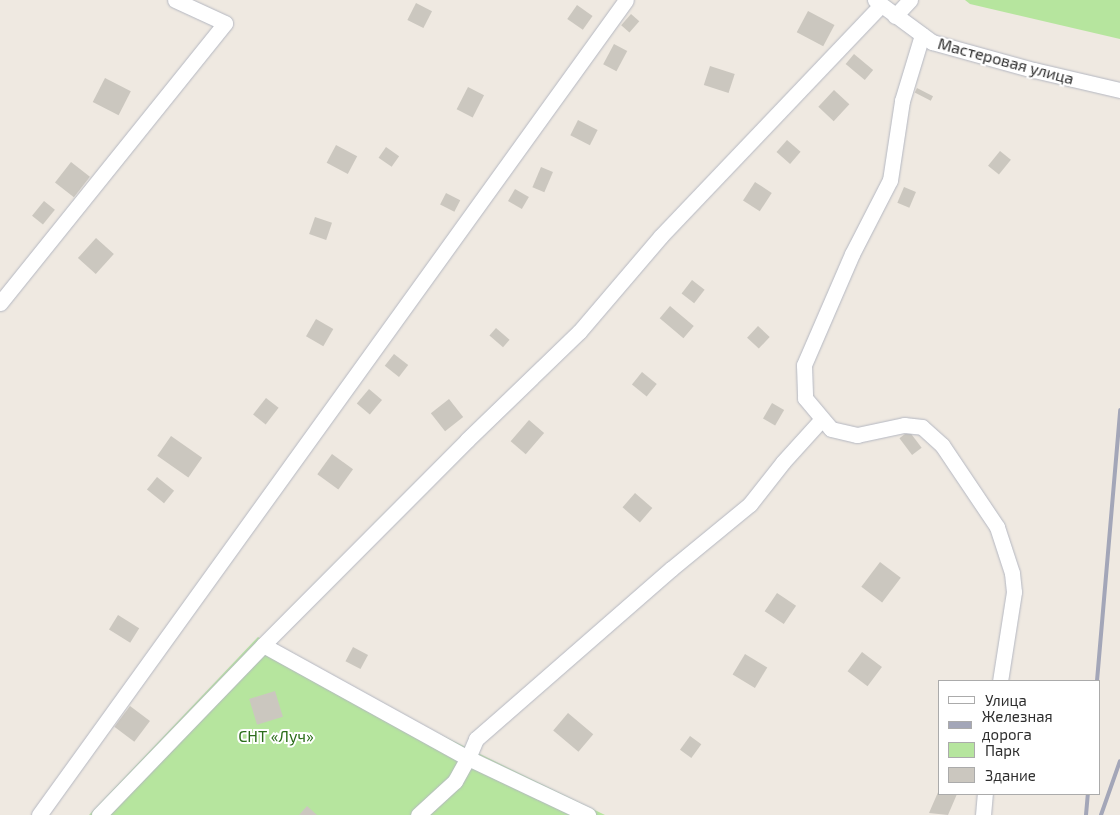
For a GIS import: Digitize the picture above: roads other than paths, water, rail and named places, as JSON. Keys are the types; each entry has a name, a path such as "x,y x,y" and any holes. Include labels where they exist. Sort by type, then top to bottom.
{"street":[{"path":"0,303 225,23 175,0"},
{"path":"39,815 626,0"},
{"path":"895,16 910,0"},
{"path":"99,815 263,645 467,440 578,332 661,236 878,3"},
{"name":"Мастеровая улица","path":"878,3 932,42 1034,70 1120,90"},
{"path":"922,35 902,101 890,180 852,254 804,365 806,398 831,429 857,435 904,425 922,427 942,445 997,527 1012,573 1014,592 1000,680"},
{"path":"418,815 455,781 476,739 671,568 750,504 783,462 822,419"},
{"path":"263,645 468,758 588,815"},
{"path":"983,815 985,795"}],"railway":[{"path":"1097,680 1120,410"},
{"path":"1101,815 1120,761"},
{"path":"1086,815 1088,795"}],"park label":[{"name":"СНТ «Луч»","path":"276,736"}]}
